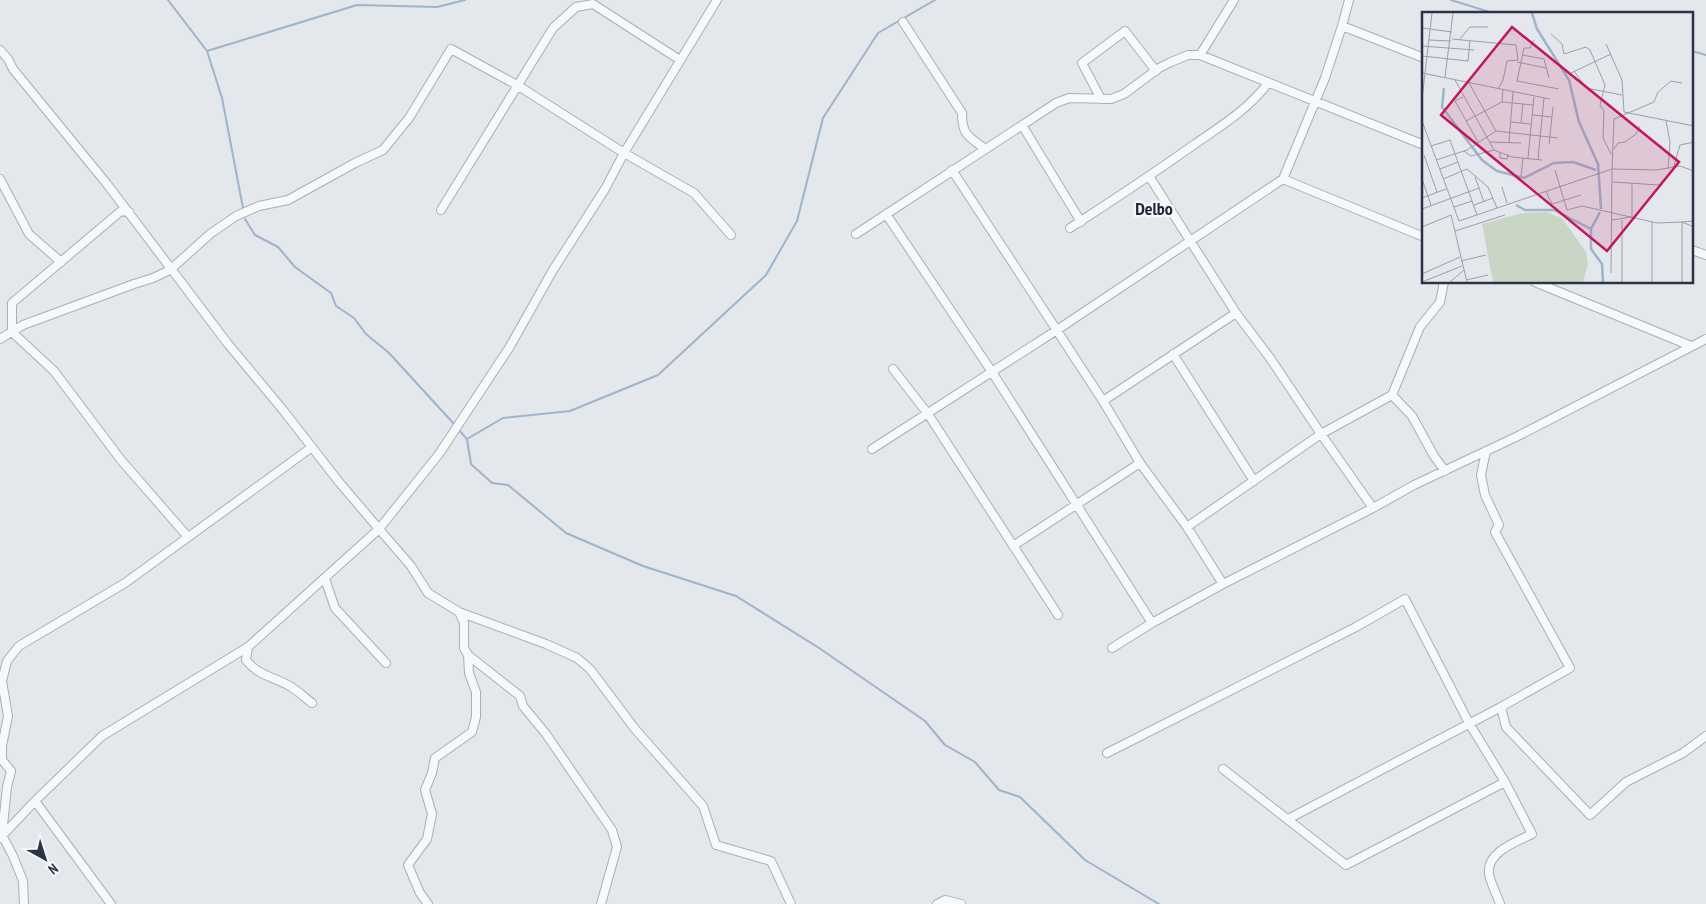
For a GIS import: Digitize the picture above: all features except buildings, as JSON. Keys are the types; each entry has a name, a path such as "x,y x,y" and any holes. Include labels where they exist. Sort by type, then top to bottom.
{"street":[{"path":"1,837 102,736 192,680 248,648 379,529 439,454 509,348 553,270 606,189 624,153 717,0"},
{"path":"1200,54 1234,0"},
{"path":"872,449 1284,179 1325,78 1349,0"},
{"path":"441,210 553,28 576,7 593,4 680,60"},
{"path":"903,22 962,113 962,126 967,135 985,149"},
{"path":"1342,26 1422,57"},
{"path":"1101,99 1082,63 1125,31 1156,71"},
{"path":"0,339 23,325 153,278 170,270 210,234 236,216 259,206 288,200 382,150 409,118 451,49 517,85 624,153 694,192 730,235"},
{"path":"0,50 8,59 13,70 129,212 170,270 193,296 228,344 410,566 428,592 458,612 546,644 577,658 590,669 635,729 702,806 716,845 771,861 791,904"},
{"path":"856,234 1056,103 1069,98 1111,100 1124,94 1156,71 1188,55 1200,54 1422,144"},
{"path":"1070,228 1149,176 1243,110 1260,95 1268,83"},
{"path":"1022,125 1081,222"},
{"path":"952,170 1103,401 1140,463 1187,528 1223,584"},
{"path":"1149,176 1236,313 1270,358 1373,508"},
{"path":"0,179 29,234 61,262"},
{"path":"1284,179 1422,236"},
{"path":"129,212 121,211 12,303 12,332 54,371 121,460 188,537"},
{"path":"886,214 992,372 1152,623"},
{"path":"1694,251 1706,255"},
{"path":"1187,528 1321,434 1392,395 1420,327 1440,302 1444,284"},
{"path":"1540,284 1691,346"},
{"path":"1103,401 1236,313"},
{"path":"1112,648 1152,623 1223,584 1373,508 1414,485 1518,436 1706,339"},
{"path":"1173,354 1254,481"},
{"path":"894,368 928,414 1058,615"},
{"path":"1392,395 1412,416 1434,456 1445,471"},
{"path":"24,904 23,881 13,856 1,837 11,771 2,760 2,746 8,716 2,681 7,661 19,646 125,583 312,447"},
{"path":"1288,818 1501,707 1570,668 1495,532 1498,525 1485,495 1481,475 1486,451"},
{"path":"1013,546 1140,463"},
{"path":"324,579 335,608 386,663"},
{"path":"1107,752 1356,627 1405,599 1469,723 1505,782 1532,834 1499,852 1490,863 1489,874 1500,904"},
{"path":"458,612 464,623 464,648 468,655 520,696 523,706 546,734 612,830 617,847 601,904"},
{"path":"248,648 246,660 253,668 268,678 288,684 312,703"},
{"path":"428,904 420,893 408,865 427,839 432,814 425,790 432,773 435,758 472,732 476,717 476,692 469,673 468,655"},
{"path":"1501,707 1506,726 1590,815 1626,782 1683,753 1706,736"},
{"path":"1223,769 1346,865 1505,782"},
{"path":"35,801 111,904"},
{"path":"937,904 944,900 961,904"}],"waterway":[{"path":"168,0 207,51 222,98 243,208"},
{"path":"207,51 357,5 437,7 465,0"},
{"path":"467,439 503,418 570,411 658,375 766,275 797,221 823,118 878,33 935,0"},
{"path":"1451,0 1490,12"},
{"path":"1694,52 1706,55"},
{"path":"245,219 255,235 278,247 295,267 331,293 336,306 354,318 366,334 389,353 455,425"},
{"path":"458,429 467,439 471,464 492,483 508,485 566,533 643,566 736,596 819,648 925,721 945,745 975,762 999,790 1020,797 1085,860 1159,904"}],"district":[{"name":"Delbo","path":"1154,208"}]}
